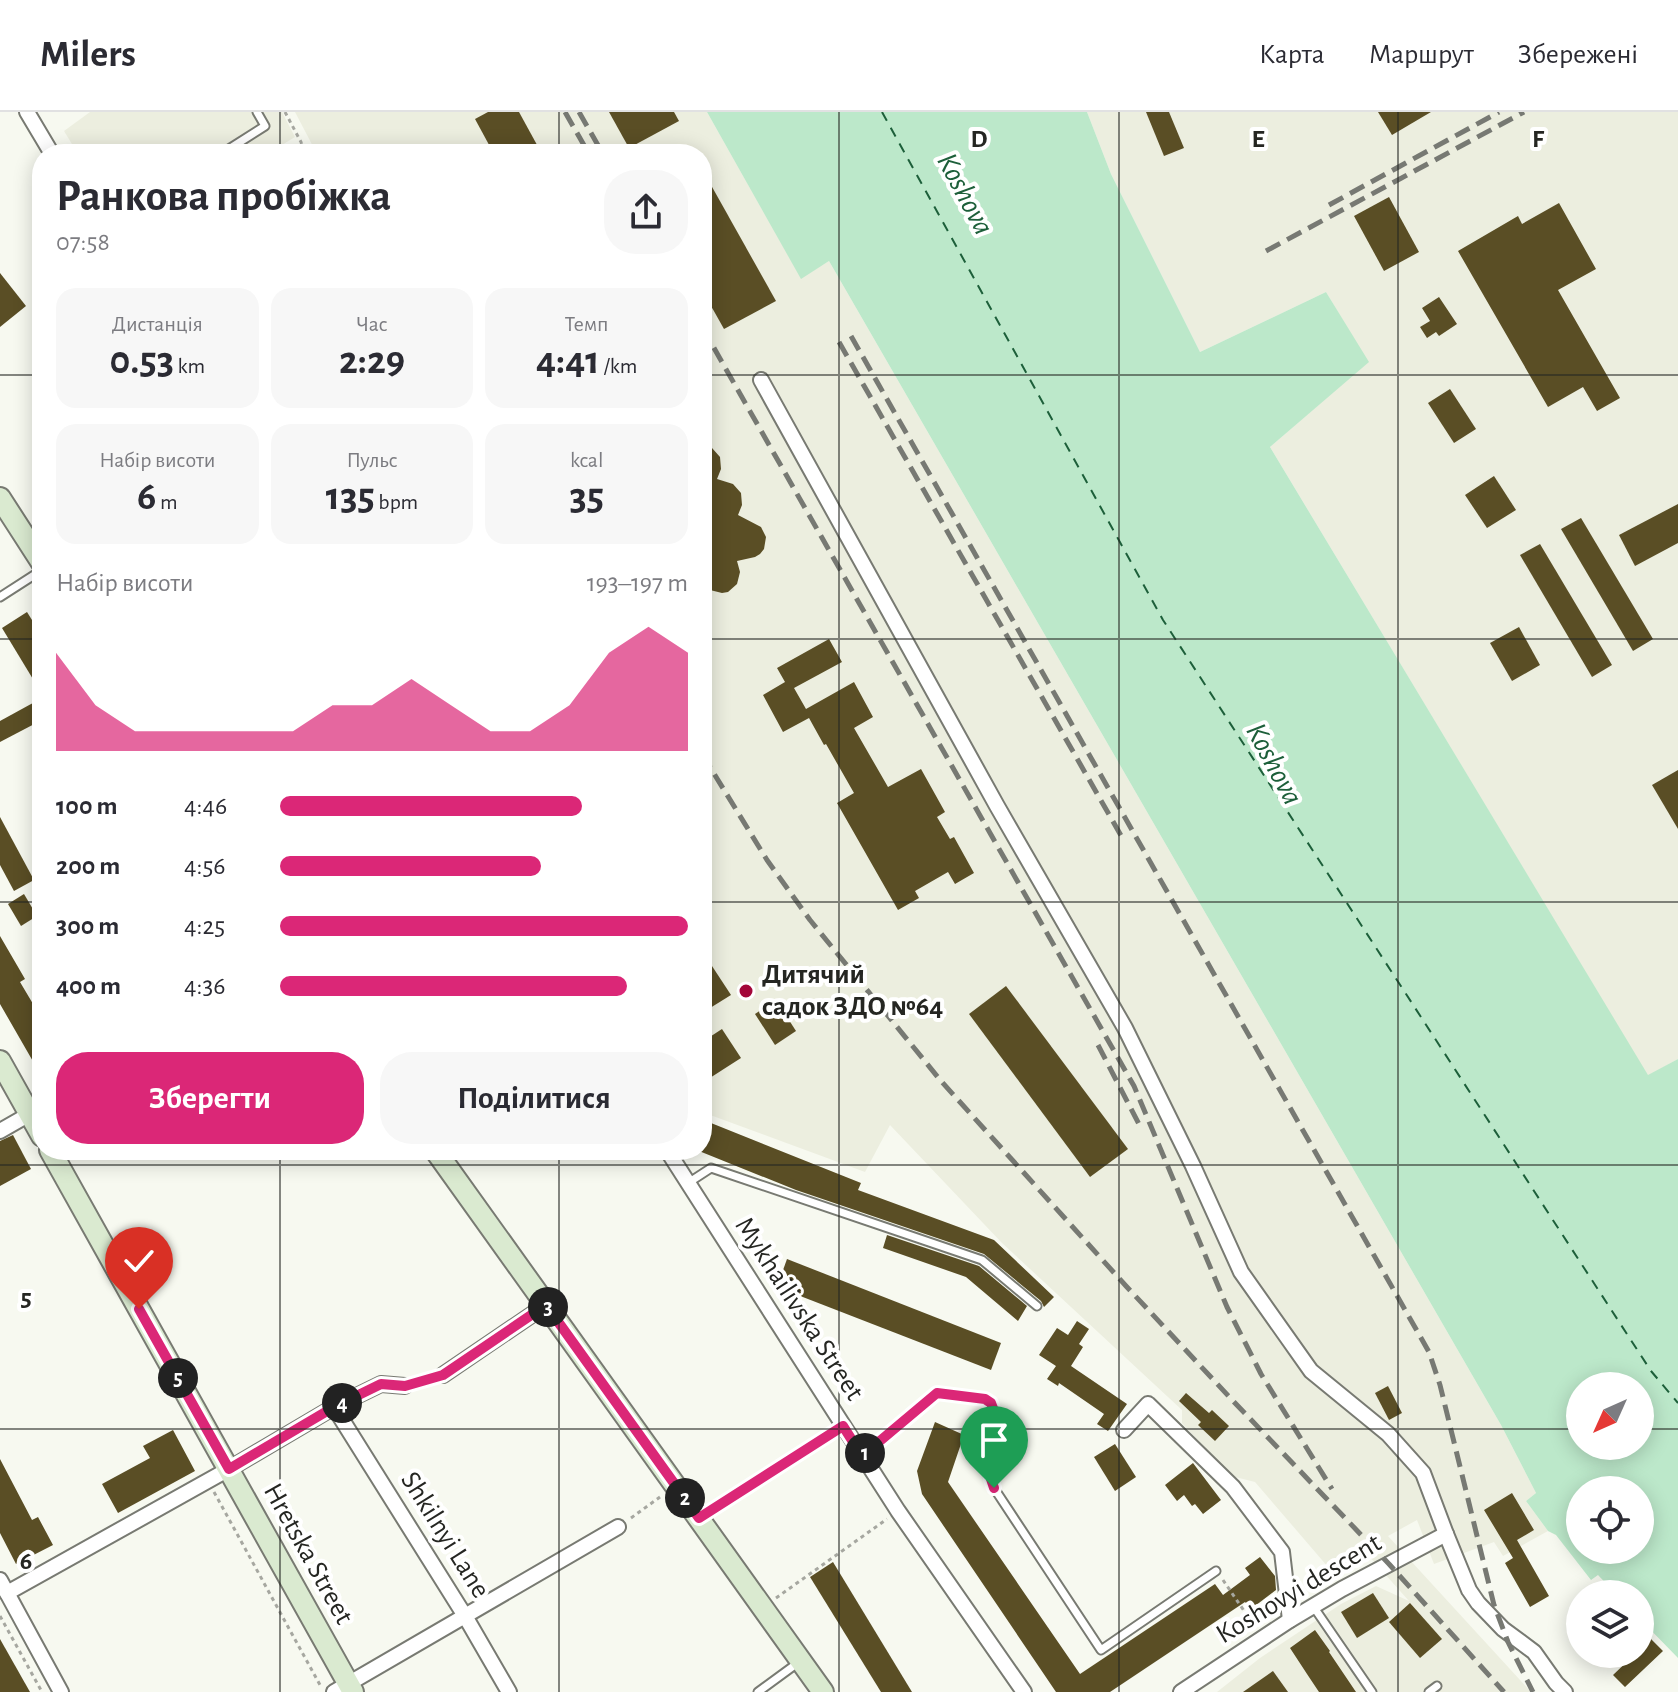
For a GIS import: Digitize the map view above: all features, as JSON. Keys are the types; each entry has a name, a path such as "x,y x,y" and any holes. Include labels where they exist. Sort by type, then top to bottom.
{"street":[{"path":"27,112 46,144"},
{"path":"761,380 997,806 1125,1028 1241,1272 1311,1371 1388,1434 1423,1473 1469,1590 1503,1629 1534,1652 1565,1692"},
{"path":"0,498 32,548"},
{"path":"0,1061 32,1105"},
{"path":"0,1131 32,1112"},
{"name":"Hretska Street","path":"56,1160 229,1469 345,1689"},
{"path":"442,1160 823,1692"},
{"name":"Mykhailivska Street","path":"673,1160 898,1511 1024,1692"},
{"path":"443,1375 546,1305"},
{"path":"61,1692 4,1586 208,1481 334,1407 381,1384 405,1386"},
{"path":"1124,1430 1148,1404 1233,1487 1282,1552 1290,1620"},
{"name":"Shkilnyi Lane","path":"334,1407 509,1692"},
{"path":"345,1689 618,1527"},
{"name":"Koshovyi descent","path":"1181,1692 1262,1636 1446,1534"}],"lane":[{"path":"237,144 265,126 257,112"},
{"path":"0,597 32,576"},
{"path":"688,1184 711,1168 982,1260 1037,1306"},
{"path":"862,1456 937,1393 985,1399 991,1403 994,1411 991,1479 994,1488 1101,1650 1216,1571"},
{"path":"1313,1606 1372,1692"},
{"path":"758,1692 800,1661"},
{"path":"1429,1692 1437,1686"}],"path":[{"path":"285,112 302,144"},
{"path":"699,1518 843,1426"},
{"path":"208,1481 324,1692"},
{"path":"618,1527 676,1485"},
{"path":"763,1607 898,1511"},
{"path":"1216,1571 1262,1636"},
{"path":"0,1616 42,1692"}],"shaded area":[{"path":"90,112 282,112 295,137 283,144 72,144 64,131"},
{"path":"295,112 707,112 801,278 829,261 1501,1425 1536,1493 1526,1501 1548,1531 1503,1556 1494,1542 1434,1564 1417,1520 1388,1536 1531,1692 1217,1692 1260,1658 1341,1604 1376,1586 1409,1601 1367,1554 1334,1574 1255,1482 1231,1476 1182,1423 1182,1410 1002,1243 890,1125 865,1172 712,1116 712,144 312,144"},
{"path":"1087,112 1678,112 1678,1059 1648,1076 1270,447 1368,362 1326,292 1200,352 1111,174"}],"water":[{"name":"Koshova","path":"707,112 1087,112 1111,174 1200,352 1326,292 1369,362 1270,447 1648,1075 1678,1059 1678,1658 1654,1633 1654,1580 1603,1580 1598,1575 1591,1580 1579,1564 1654,1564 1654,1476 1566,1476 1566,1548 1556,1535 1548,1531 1526,1501 1536,1493 1501,1425 829,261 801,279"}],"building":[{"path":"488,112 519,112 537,144 489,144 475,119"},
{"path":"609,112 674,112 679,121 636,144 627,144"},
{"path":"1146,112 1169,112 1184,148 1164,156"},
{"path":"1378,112 1431,112 1392,135"},
{"path":"712,187 776,301 724,329 712,308"},
{"path":"1389,197 1419,252 1384,271 1354,216"},
{"path":"1559,203 1596,269 1558,290 1620,398 1597,411 1583,387 1548,407 1458,251 1518,216 1522,224"},
{"path":"0,273 26,306 0,327"},
{"path":"1439,297 1457,324 1439,336 1436,332 1427,338 1420,327 1430,321 1422,308"},
{"path":"1450,389 1476,429 1454,443 1428,403"},
{"path":"712,448 720,457 721,469 717,479 733,484 741,493 742,505 738,515 761,527 766,537 760,554 737,561 740,572 737,584 722,593 712,590"},
{"path":"1494,476 1516,510 1487,528 1465,495"},
{"path":"1678,504 1678,543 1635,566 1619,535"},
{"path":"1581,518 1653,639 1633,651 1561,529"},
{"path":"1540,544 1612,665 1592,677 1520,555"},
{"path":"27,612 32,620 32,678 2,628"},
{"path":"1519,627 1540,665 1512,681 1490,643"},
{"path":"829,639 842,662 794,688 806,709 854,682 873,717 854,728 888,787 921,769 945,812 937,817 950,839 954,837 974,873 955,884 948,872 915,891 919,898 898,910 837,803 854,793 826,744 809,718 783,732 763,695 785,682 777,668"},
{"path":"32,703 32,725 0,742 0,721"},
{"path":"1678,770 1678,829 1652,785"},
{"path":"0,817 32,881 14,891 0,865"},
{"path":"24,894 32,908 32,919 21,926 8,904"},
{"path":"0,936 25,979 20,982 32,1002 32,1060 0,1004"},
{"path":"712,966 731,995 712,1007"},
{"path":"1006,986 1128,1149 1090,1177 969,1014"},
{"path":"776,1000 796,1031 775,1045 755,1014"},
{"path":"722,1029 741,1058 712,1077 712,1036"},
{"path":"712,1123 861,1183 858,1190 994,1240 1054,1297 1044,1307 1041,1301 984,1254 796,1190 712,1156"},
{"path":"13,1135 31,1169 0,1186 0,1141"},
{"path":"887,1235 979,1266 1027,1306 1018,1321 966,1277 883,1248"},
{"path":"787,1259 1001,1343 991,1370 777,1287"},
{"path":"1077,1321 1089,1329 1079,1344 1083,1347 1071,1366 1127,1404 1108,1431 1097,1424 1104,1414 1059,1383 1058,1386 1047,1379 1056,1366 1039,1355 1057,1328 1068,1335"},
{"path":"1388,1386 1402,1413 1389,1420 1375,1393"},
{"path":"1186,1393 1229,1426 1215,1441 1179,1401"},
{"path":"935,1422 964,1435 948,1482 1080,1674 1215,1584 1223,1595 1250,1575 1245,1568 1260,1557 1275,1576 1276,1590 1251,1609 1245,1602 1110,1692 1056,1692 922,1494 917,1471"},
{"path":"173,1430 195,1471 118,1513 102,1484 150,1458 143,1446"},
{"path":"1115,1444 1136,1477 1115,1491 1094,1457"},
{"path":"0,1459 32,1520 38,1517 53,1545 16,1564 0,1533"},
{"path":"1193,1463 1221,1500 1203,1514 1184,1495 1177,1501 1165,1485"},
{"path":"1512,1493 1534,1530 1517,1540 1549,1596 1530,1607 1505,1563 1513,1558 1484,1510"},
{"path":"833,1562 912,1692 881,1692 810,1577"},
{"path":"1373,1593 1389,1618 1357,1638 1341,1612"},
{"path":"1410,1603 1442,1639 1420,1658 1389,1622"},
{"path":"1315,1630 1356,1692 1319,1692 1307,1674 1290,1648"},
{"path":"0,1639 30,1692 0,1692"},
{"path":"1654,1642 1663,1651 1654,1660"},
{"path":"1620,1668 1645,1668 1625,1687 1613,1675"},
{"path":"1273,1671 1288,1692 1243,1692"}],"ferry route":[{"path":"882,112 1163,620 1651,1371 1678,1403"}],"railway":[{"path":"565,112 583,144"},
{"path":"579,112 597,144"},
{"path":"1329,205 1499,112"},
{"path":"1266,251 1524,112"},
{"path":"851,336 1429,1352 1440,1385 1494,1605 1533,1692"},
{"path":"839,342 1123,839"},
{"path":"712,345 1134,1086 1227,1307 1261,1374 1332,1489"},
{"path":"712,770 767,860 810,920 941,1081 1126,1286 1389,1564 1504,1692"},
{"path":"1098,1045 1142,1130"}],"place":[{"name":"Дитячий садок ЗДО №64","path":"746,991"}],"route":[{"path":"139,1309 229,1469 334,1407 381,1384 405,1386 443,1375 546,1305 699,1518 843,1426 862,1456 937,1393 985,1399 991,1403 994,1411 990,1471 994,1488"}]}
